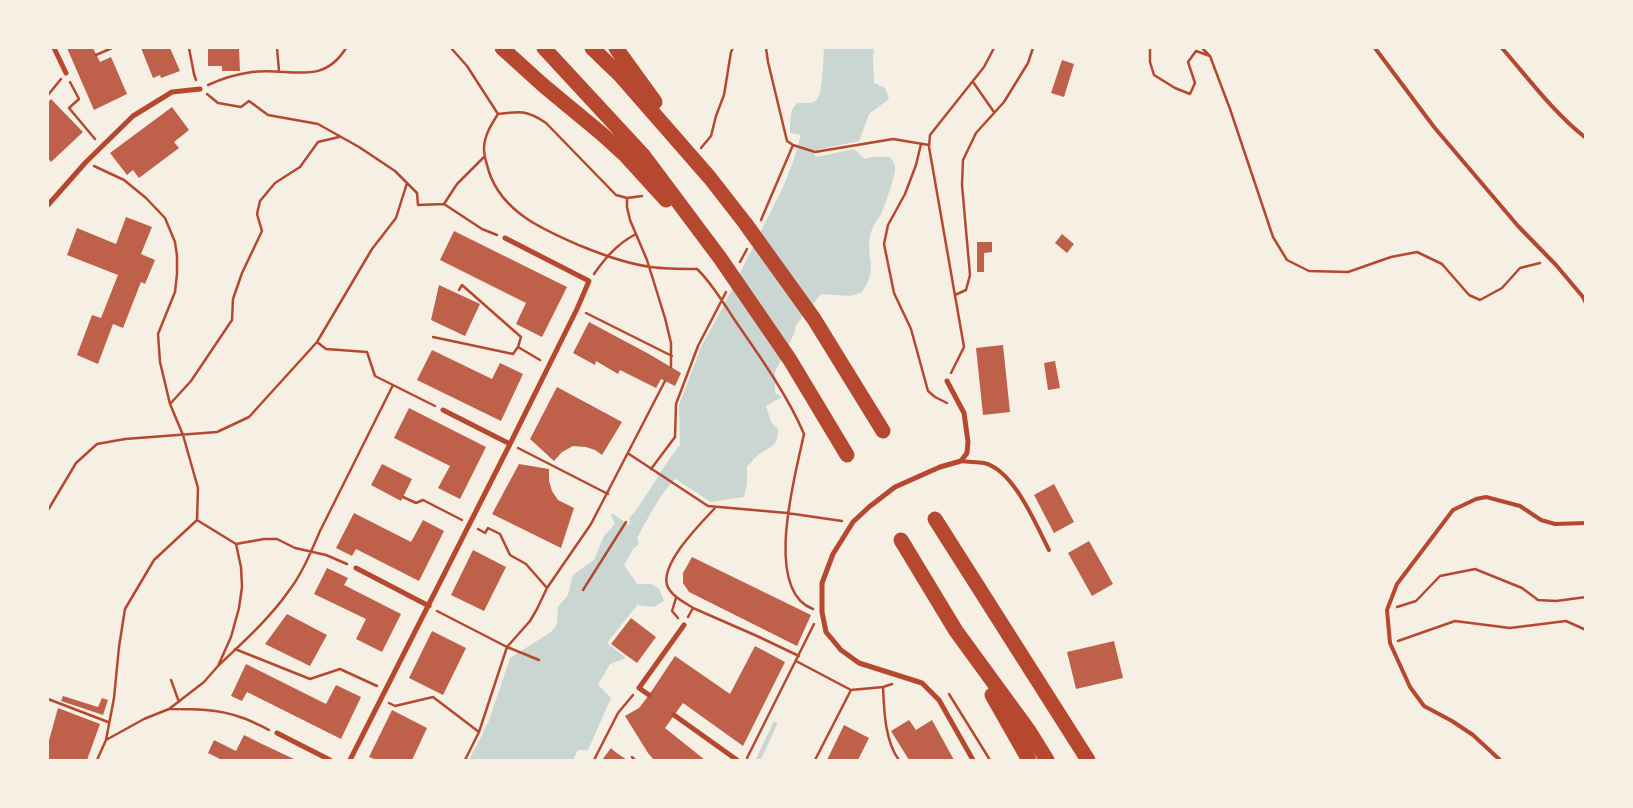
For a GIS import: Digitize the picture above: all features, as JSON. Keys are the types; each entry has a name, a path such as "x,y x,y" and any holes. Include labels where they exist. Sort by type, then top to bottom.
{"highway":[{"path":"502,48 625,155 720,258"},
{"path":"544,48 643,154 720,258 790,360 847,455"},
{"path":"592,48 620,75 710,178"},
{"path":"616,48 814,319 883,431"},
{"path":"935,519 1088,760"},
{"path":"901,540 956,631 1029,760"},
{"path":"956,631 1029,731 1047,760"}],"street":[{"path":"54,48 66,74"},
{"path":"48,205 101,146 133,116 172,92 200,89"},
{"path":"350,760 510,444 589,281 505,238"},
{"path":"947,381 964,413 968,442 967,454 961,461 940,467 895,487 869,506 853,522 833,554 822,584 822,612 826,632 841,650 859,663 922,682 939,700 973,760"},
{"path":"443,410 510,444"},
{"path":"356,568 429,606"},
{"path":"649,696 639,688 684,625"},
{"path":"674,715 737,760"},
{"path":"277,733 330,760"}],"lane":[{"path":"1375,48 1434,127 1518,226 1556,265 1586,303"},
{"path":"1502,48 1536,88 1586,138"},
{"path":"961,461 986,463 999,471 1013,485 1025,502 1048,550"},
{"path":"1500,760 1473,735 1424,706 1410,687 1390,644 1387,610 1398,584 1424,548 1453,510 1466,503 1486,497 1520,506 1541,520 1555,524 1586,523"}],"path":[{"path":"96,55 112,48"},
{"path":"188,48 194,74"},
{"path":"278,48 279,71"},
{"path":"200,89 220,80 251,72 318,72 330,67 340,58 346,48"},
{"path":"451,48 467,66 498,114"},
{"path":"711,136 724,95 733,48"},
{"path":"766,48 787,141 793,145 815,152 893,139 929,145"},
{"path":"947,381 964,347 929,145 930,135 973,82 994,48"},
{"path":"955,295 966,290 970,275 962,185 963,160 976,133 1004,102 1028,63 1034,48"},
{"path":"1150,48 1150,62 1154,75 1175,88 1190,94 1195,83 1188,62 1196,52 1210,56"},
{"path":"1202,48 1210,56 1273,237 1287,260 1309,271 1348,272 1391,257 1417,252 1442,264 1469,295 1480,300 1502,288 1520,268 1538,262 1556,265"},
{"path":"973,82 994,112"},
{"path":"74,89 79,100 69,108 101,146"},
{"path":"218,103 241,107 249,101 268,115 318,124 359,147 395,171 417,193 418,204 444,204 482,229 505,238"},
{"path":"498,114 518,112 534,114 546,123 616,196 627,198 627,207 650,267 672,343 671,367"},
{"path":"498,114 488,132 484,148 493,182 506,202 524,218 552,234 606,256 650,267 697,269 758,354 780,389 804,434 787,514 785,554 789,582 795,595 807,607 822,612"},
{"path":"170,404 191,381 232,320 233,299 242,273 262,231 257,214 260,201 275,183 300,167 318,142 339,136"},
{"path":"921,144 916,165 905,194 888,225 884,244 894,293 910,329 928,391 964,413"},
{"path":"761,220 793,145"},
{"path":"444,204 456,184 485,156"},
{"path":"86,162 124,180 146,198 165,218 175,242 177,256 175,292 158,334 160,362 170,404 183,435 198,488 197,520 154,560 125,609 118,647 114,698 106,740 97,760"},
{"path":"48,510 76,463 97,444 125,439 217,432 249,417 317,342 372,248 396,218 407,183"},
{"path":"589,281 606,256 625,240 636,234"},
{"path":"739,264 748,246"},
{"path":"432,336 513,354 518,347 521,337 462,285 459,290"},
{"path":"651,469 675,436 676,404 698,346 726,291"},
{"path":"577,309 672,356"},
{"path":"317,342 326,349 367,352 375,376 443,410"},
{"path":"518,347 549,365"},
{"path":"465,760 479,732 507,647 530,621 547,588 591,524 665,381"},
{"path":"106,740 180,702 204,682 288,593 311,553 320,531 393,385"},
{"path":"510,444 608,494"},
{"path":"628,454 708,506 838,520"},
{"path":"403,497 416,503 423,500 470,524"},
{"path":"715,508 690,536 672,561 666,573 668,586 676,598 693,608 799,656"},
{"path":"197,520 236,544 264,539 277,539 295,548 326,555 356,568"},
{"path":"583,590 626,522"},
{"path":"483,531 485,533 488,528 500,534 510,555 526,564 547,588"},
{"path":"218,666 231,637 239,608 242,587 241,567 236,544"},
{"path":"1387,610 1416,601 1440,576 1475,569 1522,588 1538,600 1556,601 1586,597"},
{"path":"672,611 676,598"},
{"path":"684,625 693,608"},
{"path":"444,614 507,647 539,660"},
{"path":"1390,644 1455,621 1510,628 1566,621 1586,630"},
{"path":"746,760 815,622"},
{"path":"235,649 310,679 340,669 370,682"},
{"path":"796,661 851,690 894,684"},
{"path":"171,680 180,702"},
{"path":"882,687 889,736 899,760"},
{"path":"594,760 618,713 639,688"},
{"path":"815,760 851,690"},
{"path":"395,706 433,697 479,732"},
{"path":"48,699 108,722"},
{"path":"169,709 191,709 226,713 239,716 264,727"},
{"path":"632,757 635,760"}],"shaded area":[{"path":"824,48 874,48 874,83 885,88 889,99 869,114 859,141 812,151 816,157 854,149 865,159 877,156 889,157 894,164 895,171 888,196 871,233 869,246 871,271 866,284 861,293 850,296 821,294 796,325 794,334 775,372 775,393 782,397 766,406 771,422 778,429 777,440 747,467 747,484 744,497 711,502 676,478 655,506 637,538 639,544 633,549 624,565 637,584 651,584 659,589 664,601 654,607 637,605 607,643 626,658 610,664 598,685 611,698 588,750 578,750 573,760 469,760 488,723 510,658 551,632 557,624 558,607 568,595 573,575 594,560 604,536 615,524 612,513 629,525 629,519 680,445 679,405 702,345 784,185 801,135 790,133 793,109 796,104 814,102 818,98 822,81"}],"building":[{"path":"67,48 93,48 100,62 111,57 127,94 94,110"},
{"path":"141,48 170,48 180,71 161,78 160,75 153,78"},
{"path":"208,48 239,48 240,71 222,71 222,66 208,66"},
{"path":"1062,60 1074,64 1064,97 1051,93"},
{"path":"51,99 83,132 51,162 48,158 48,102"},
{"path":"172,107 189,130 174,142 179,148 139,178 133,170 127,175 110,153"},
{"path":"126,217 152,227 141,254 155,260 145,284 141,282 123,328 113,324 98,364 77,355 92,315 101,318 118,275 67,255 77,228 116,244"},
{"path":"454,231 567,287 542,337 516,324 526,303 440,260"},
{"path":"1062,234 1074,244 1067,253 1055,243"},
{"path":"977,242 992,242 992,252 984,253 984,272 977,272"},
{"path":"439,285 480,304 465,336 431,320"},
{"path":"589,322 681,373 675,386 661,379 656,388 620,370 618,374 596,361 595,365 573,353"},
{"path":"1003,345 1010,412 983,415 976,348"},
{"path":"432,350 492,379 500,363 523,374 501,421 417,380"},
{"path":"1055,361 1060,388 1048,390 1044,363"},
{"path":"557,387 622,422 602,455 586,447 573,446 562,452 554,461 530,439"},
{"path":"409,408 486,447 460,499 438,488 450,466 394,438"},
{"path":"382,464 412,479 401,501 371,485"},
{"path":"519,464 549,469 549,481 552,491 558,500 574,508 561,548 492,514"},
{"path":"1054,484 1074,522 1054,533 1034,495"},
{"path":"354,513 411,542 423,520 444,531 419,581 356,549 352,556 336,548"},
{"path":"1089,541 1113,584 1092,596 1068,553"},
{"path":"473,550 506,567 484,611 451,595"},
{"path":"692,557 811,615 797,646 689,592 683,583 683,573"},
{"path":"327,568 348,578 344,585 401,614 382,652 356,639 366,619 314,594"},
{"path":"287,614 327,635 310,666 265,644"},
{"path":"631,618 656,637 637,663 611,644"},
{"path":"432,631 466,648 443,695 409,678"},
{"path":"1114,641 1123,678 1076,689 1067,652"},
{"path":"755,646 785,662 743,746 683,703 665,728 705,760 654,760 625,716 639,708 675,656 730,694"},
{"path":"246,664 326,704 336,685 361,697 341,739 247,692 242,701 231,696"},
{"path":"63,696 98,707 102,698 108,700 103,715 61,701"},
{"path":"58,708 100,724 87,760 48,760 48,744"},
{"path":"392,710 427,728 412,760 377,760 369,757"},
{"path":"909,720 916,730 932,720 954,760 909,760 891,731"},
{"path":"844,725 869,738 858,760 827,760"},
{"path":"244,735 296,760 222,760 208,753 214,740 236,751"},
{"path":"611,748 614,751 627,760 602,760"}],"waterway":[{"path":"758,760 775,724"}]}
